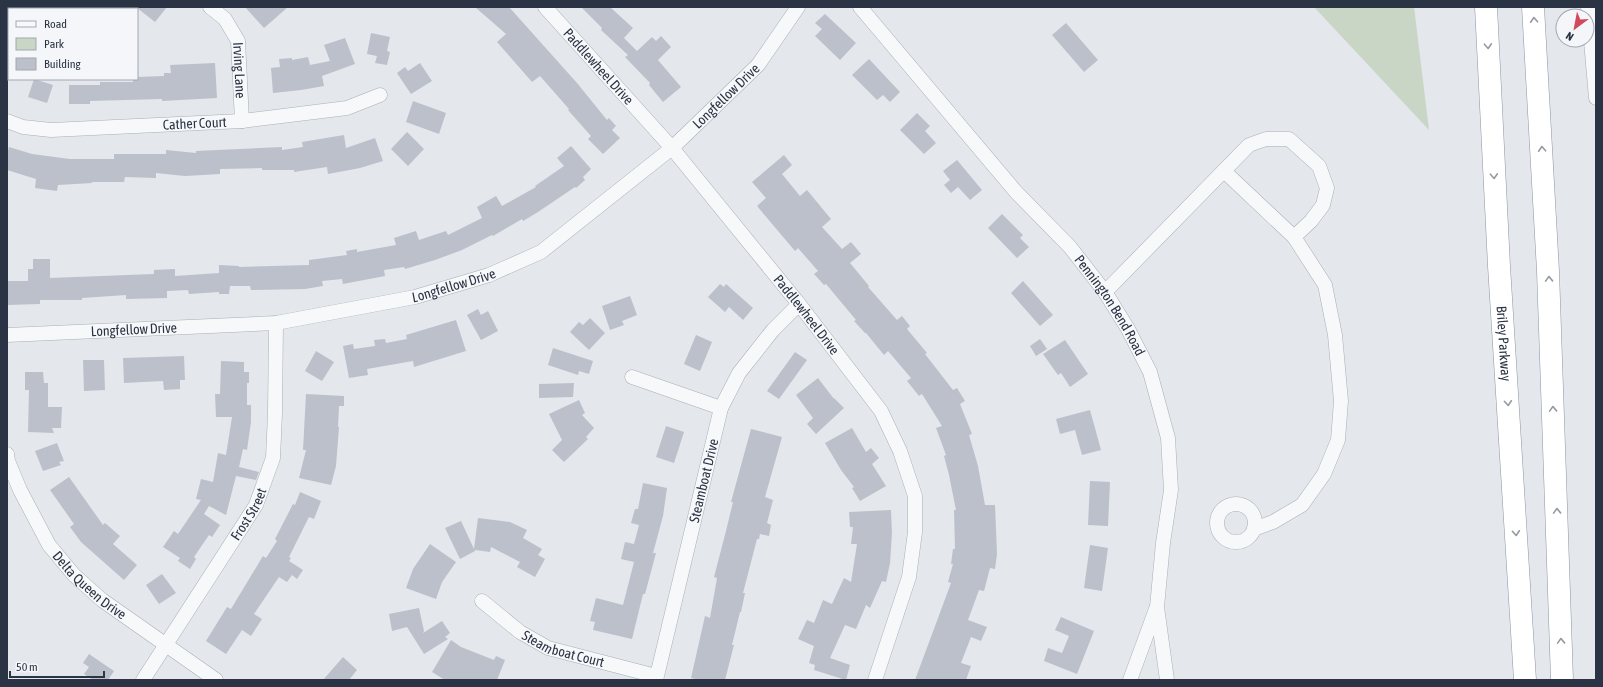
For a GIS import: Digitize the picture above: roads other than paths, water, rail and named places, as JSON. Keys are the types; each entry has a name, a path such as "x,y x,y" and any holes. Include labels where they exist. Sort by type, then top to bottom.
{"highway":[{"name":"Briley Parkway","path":"1486,7 1499,266 1525,680"},
{"path":"1534,7 1548,271 1562,680"}],"street":[{"name":"Irving Lane","path":"210,7 225,19 238,41 242,121"},
{"name":"Paddlewheel Drive","path":"545,7 672,148 799,304 881,411 900,451 915,496 915,532 909,577 875,680"},
{"name":"Longfellow Drive","path":"7,335 276,323 415,297 489,275 541,252 672,148 758,65 798,7"},
{"name":"Pennington Bend Road","path":"860,7 1016,192 1070,247 1105,292 1128,329 1150,372 1168,438 1171,490 1162,543 1157,607 1168,680"},
{"path":"1588,7 1596,98"},
{"name":"Cather Court","path":"7,121 22,127 51,130 242,121 347,108 380,95"},
{"path":"1105,292 1249,146 1266,139 1289,139 1319,166 1327,188 1323,205 1311,221 1294,237"},
{"path":"1224,171 1294,237 1325,285 1335,335 1341,401 1338,440 1324,474 1302,505 1273,522 1254,528"},
{"name":"Steamboat Drive","path":"656,678 721,408 739,373 773,330 799,304"},
{"name":"Frost Street","path":"143,680 256,505 273,458 276,323"},
{"path":"632,377 721,408"},
{"name":"Delta Queen Drive","path":"7,454 8,461 20,490 49,545 74,575 102,600 216,680"},
{"name":"Steamboat Court","path":"482,601 520,632 548,648 656,678"},
{"path":"1130,680 1157,607"}]}
